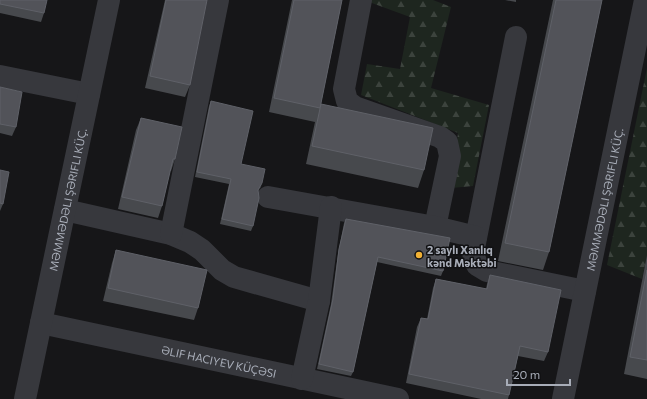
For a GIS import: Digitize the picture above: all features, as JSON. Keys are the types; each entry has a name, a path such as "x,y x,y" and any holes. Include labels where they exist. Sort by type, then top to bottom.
{"street":[{"name":"MƏMMƏDƏLI ŞƏRIFLI KÜÇ.","path":"25,399 109,0"},
{"path":"171,234 218,0"},
{"path":"362,0 344,89 346,101 354,107 440,137 447,142 450,156 435,226"},
{"name":"MƏMMƏDƏLI ŞƏRIFLI KÜÇ.","path":"562,399 645,0"},
{"path":"516,37 473,253 477,265 487,271 585,291"},
{"path":"0,76 89,94"},
{"path":"268,197 435,226 476,237"},
{"path":"302,379 319,300 332,207"},
{"path":"65,210 171,234 196,246 222,270 234,277 319,300"},
{"path":"41,323 398,399"}],"green space":[{"path":"370,0 433,0 451,7 431,88 489,105 473,186 451,188 458,133 361,95 367,64 400,69 410,17 369,2"},
{"path":"647,68 647,255 642,279 607,265"}],"building":[{"path":"0,0 47,0 44,13 0,4"},
{"path":"166,0 207,0 190,85 150,76"},
{"path":"294,0 342,0 320,108 274,98"},
{"path":"556,0 602,0 549,252 505,243"},
{"path":"0,87 22,92 16,127 0,124"},
{"path":"211,101 253,111 241,164 265,169 262,183 258,190 259,198 253,226 222,219 231,179 197,172"},
{"path":"321,104 433,128 424,170 312,146"},
{"path":"141,118 182,127 162,206 122,197"},
{"path":"0,170 9,172 3,204 0,203"},
{"path":"346,219 450,238 443,271 378,257 353,372 319,364 333,299 339,249"},
{"path":"116,250 207,270 198,308 108,288"},
{"path":"647,270 647,360 630,357"},
{"path":"490,275 561,290 548,352 520,346 509,395 409,374 421,318 428,319 436,279 487,289"}],"place":[{"name":"2 saylı Xanlıq kənd Məktəbi","path":"419,255"}]}
